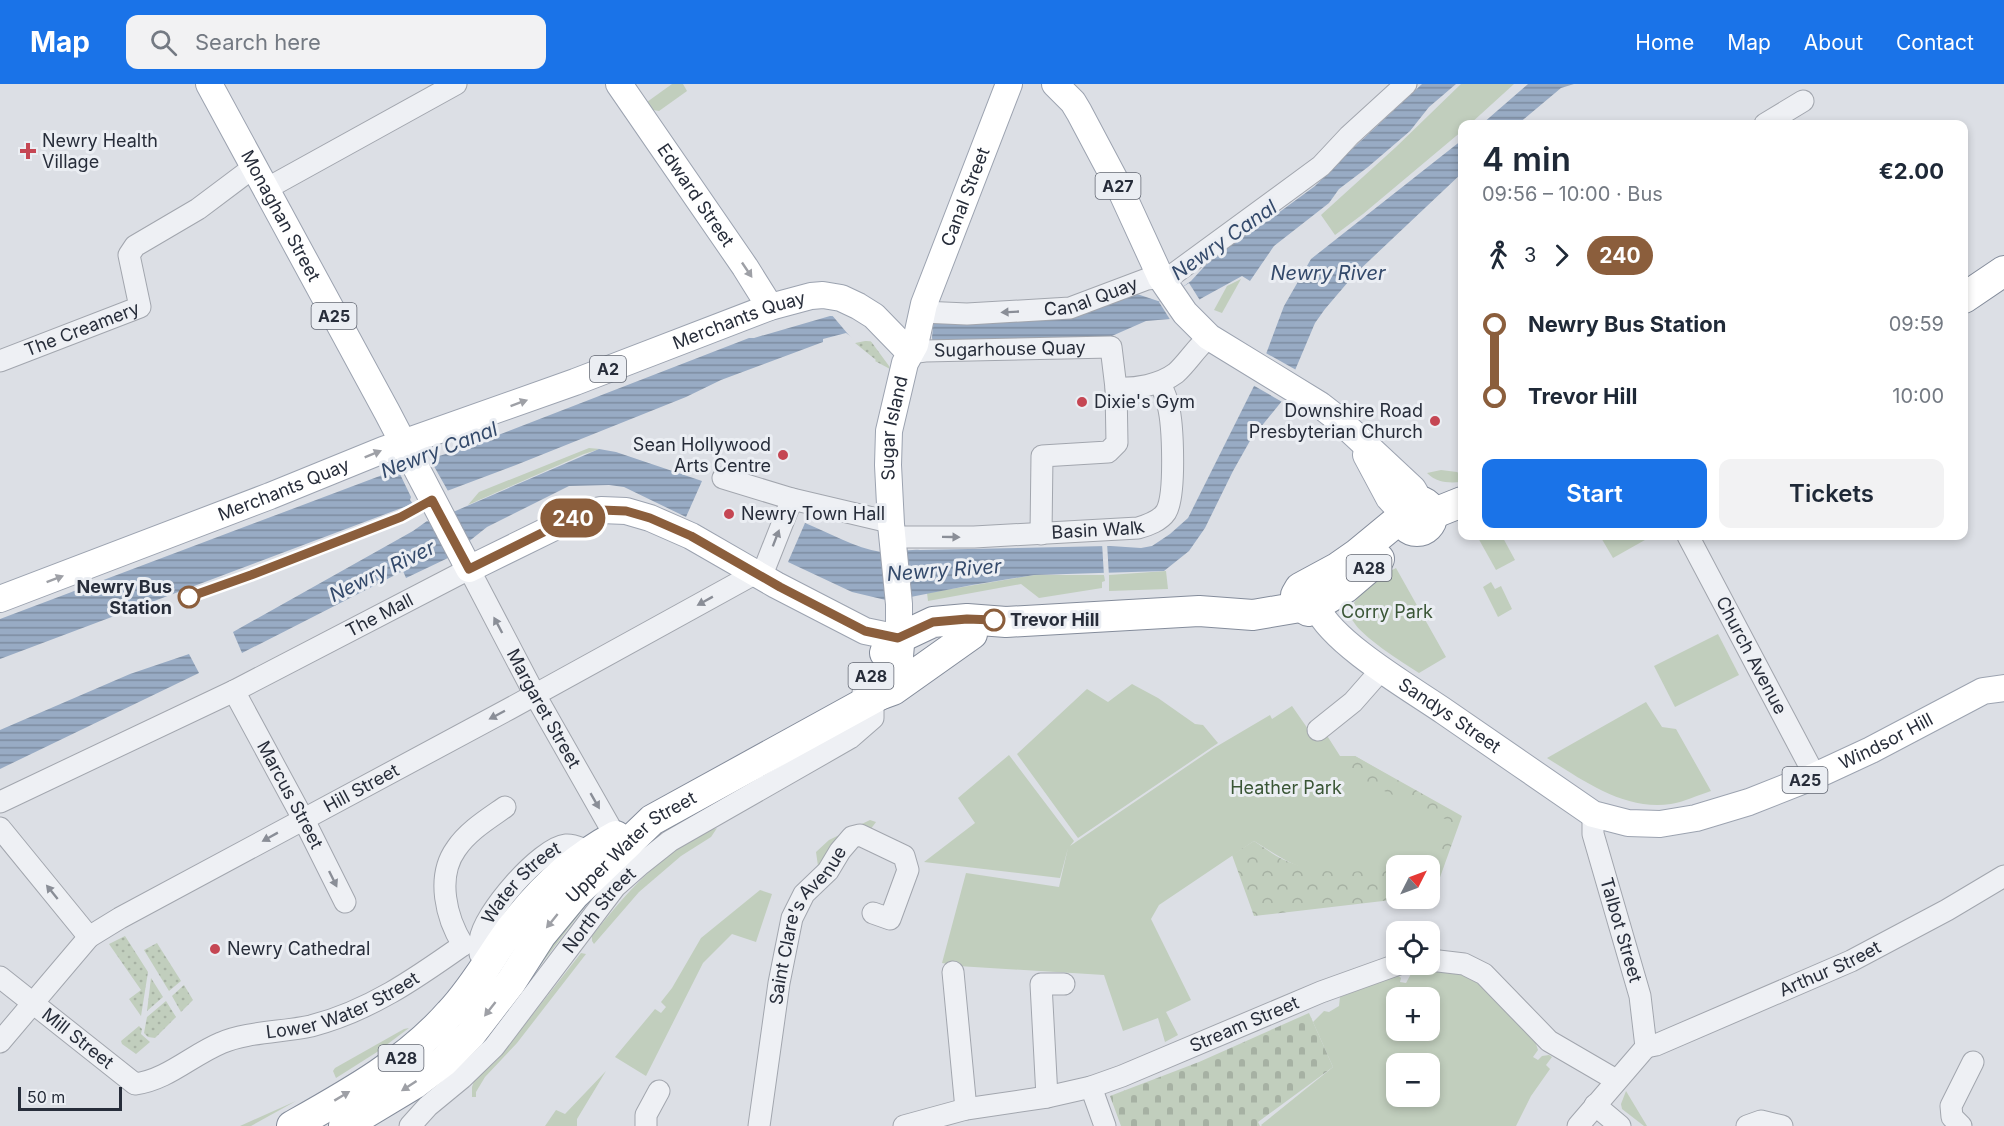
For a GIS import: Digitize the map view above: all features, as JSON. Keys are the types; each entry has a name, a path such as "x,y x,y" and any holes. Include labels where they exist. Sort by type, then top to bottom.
{"highway":[{"path":"1968,295 2004,271"},
{"name":"A28","path":"901,627 967,619 1006,622 1198,611 1253,615 1309,598 1357,554 1414,515 1458,503"},
{"name":"A28","path":"901,627 928,642 972,634 1006,622"},
{"name":"Upper Water Street","path":"344,1126 414,1084 444,1061 470,1035 511,982 541,935 619,842 652,820 872,695 872,676 887,647 901,627"},
{"name":"A28","path":"872,695 893,690 972,634"},
{"name":"A28","path":"309,1122 389,1067 439,1025 458,1004 477,954 518,920 539,895 589,851 619,842"}],"main road":[{"name":"Monaghan Street","path":"209,84 408,452 464,561"},
{"name":"Edward Street","path":"619,84 770,307"},
{"name":"Canal Street","path":"918,315 1010,84"},
{"name":"A27","path":"1056,84 1079,112 1172,295 1209,337 1320,405 1356,436 1389,498 1414,515"},
{"name":"Merchants Quay","path":"0,599 408,452 575,382 770,307 823,295 840,298 866,311 896,319 918,315"},
{"name":"Merchants Quay","path":"866,311 908,347"},
{"name":"Sugar Island","path":"901,627 892,536 888,465 889,431 908,347 918,315"},
{"name":"The Mall","path":"464,561 580,514 601,510 626,511 650,518 691,536 761,571 865,631 901,627"},
{"name":"Sandys Street","path":"1309,598 1323,620 1338,636 1382,669 1593,814"},
{"name":"Windsor Hill","path":"1593,814 1628,824 1660,824 1717,812 1815,776 1969,698 1983,692 2004,688"}],"street":[{"path":"260,178 456,84"},
{"name":"Canal Quay","path":"1172,295 1171,276 1321,166 1349,136 1406,84"},
{"path":"1772,120 1803,101"},
{"name":"The Creamery","path":"0,361 140,307 129,255 135,246 198,209 260,178"},
{"name":"Canal Quay","path":"918,315 1007,313 1070,308 1147,279 1172,295"},
{"path":"1041,534 1042,456 1108,452 1116,443 1116,388 1161,382 1176,372 1209,337"},
{"name":"Sugarhouse Quay","path":"908,347 925,351 1111,346 1116,388"},
{"name":"Basin Walk","path":"723,478 789,506 881,520 892,536 974,537 1138,528 1153,523 1165,513 1172,489 1170,417 1161,382"},
{"path":"761,571 789,506"},
{"name":"Church Avenue","path":"1690,540 1815,776"},
{"name":"The Mall","path":"0,802 234,691 464,561"},
{"name":"Margaret Street","path":"464,561 535,695 619,842"},
{"name":"Hill Street","path":"0,1042 89,937 120,918 761,571"},
{"path":"1318,730 1353,702 1382,669"},
{"name":"Marcus Street","path":"234,691 345,902"},
{"name":"North Street","path":"410,1126 428,1106 494,1047 615,887 670,841 850,738 873,718 872,695"},
{"path":"505,807 477,827 456,848 449,861 445,881 447,906 477,954 511,982"},
{"name":"Talbot Street","path":"1593,814 1593,834 1640,996 1646,1047"},
{"path":"0,828 89,937"},
{"name":"Saint Clare's Avenue","path":"759,1126 779,983 792,918 804,894 828,871 852,837 860,835 904,856 908,870 890,919 873,913"},
{"name":"Arthur Street","path":"1646,1047 1656,1045 1851,961 1947,910 2004,876"},
{"name":"Lower Water Street","path":"160,1077 222,1042 311,1026 373,1003 477,954"},
{"path":"1440,961 1464,964 1484,974 1549,1041 1616,1080"},
{"name":"Stream Street","path":"904,1126 966,1108 1047,1098 1091,1087 1133,1072 1321,992 1386,969"},
{"path":"953,972 966,1108"},
{"name":"Mill Street","path":"0,977 135,1084 160,1077"},
{"path":"1047,1098 1041,984 1065,984"},
{"path":"1578,1126 1646,1047"},
{"path":"1961,1126 1952,1117 1951,1106 1973,1062"},
{"path":"1091,1087 1106,1126"},
{"path":"646,1126 646,1115 659,1091"},
{"path":"1595,1105 1620,1126"},
{"path":"1747,1126 1761,1121 1782,1126"}],"green space":[{"path":"672,84 683,84 687,91 659,111 653,110 647,102"},
{"path":"1461,84 1514,84 1474,120 1458,120 1458,134 1335,235 1321,215"},
{"path":"1241,279 1222,313 1214,310 1227,286"},
{"path":"870,340 890,369 875,361 855,343"},
{"path":"589,448 600,449 468,505 479,492"},
{"path":"1441,470 1457,472 1458,482 1443,482 1427,473"},
{"path":"1479,540 1504,540 1515,560 1496,570"},
{"path":"1602,540 1645,540 1613,558"},
{"name":"Corry Park","path":"1396,568 1446,657 1419,673 1365,634 1353,621 1351,614 1353,606 1365,590"},
{"path":"1166,571 1168,589 1109,591 1109,575"},
{"path":"1034,575 1104,575 1105,581 1102,582 1102,588 1039,598 1021,584 928,601 927,593"},
{"path":"1491,582 1495,589 1501,586 1512,609 1498,617 1483,587"},
{"path":"1718,634 1739,675 1675,707 1654,666"},
{"path":"1132,684 1158,698 1195,724 1203,725 1218,743 1078,838 1017,754 1087,689 1108,702"},
{"path":"1646,702 1662,727 1676,729 1711,791 1671,804 1637,803 1621,799 1590,785 1547,758"},
{"name":"Heather Park","path":"1292,706 1308,729 1326,734 1340,756 1355,756 1461,818 1434,855 1386,855 1386,874 1312,870 1282,858 1254,841 1159,905 1151,919 1191,1000 1166,1012 1178,1035 1165,1042 1158,1018 1123,1031 1104,975 958,966 942,963 966,873 1059,887 1068,848 1060,878 924,862 975,823 958,798 1009,755 1074,841 1070,846 1214,748 1270,715 1272,719"},
{"path":"1355,756 1462,816 1440,877 1440,855 1429,855 1445,829 1445,819 1356,778 1340,757"},
{"path":"870,820 876,822 870,830 829,851 818,866 816,852 829,840"},
{"path":"717,828 711,837 681,856 639,892 594,944 592,936 648,873 674,851"},
{"path":"1254,841 1282,859 1322,871 1350,872 1386,869 1386,901 1254,916 1232,855"},
{"path":"606,879 536,971 545,951"},
{"path":"760,890 772,894 756,942 732,934 703,963 646,1076 615,1057 655,1009 661,1013 666,1007 661,1002 672,988 701,938"},
{"path":"125,936 148,972 141,1016 129,999 141,990 109,944"},
{"path":"157,943 181,981 169,991 144,950"},
{"path":"581,953 586,954 517,1043 485,1077 476,1092 476,1097 472,1097 474,1081 497,1060"},
{"path":"1440,970 1463,973 1474,980 1534,1038 1538,1050 1533,1057 1538,1060 1542,1056 1552,1057 1546,1065 1550,1069 1531,1096 1516,1126 1261,1125 1333,1067 1313,1022 1324,1011 1329,1012 1339,1006 1340,997 1398,975 1401,978 1400,982 1406,983 1410,975 1440,975"},
{"path":"151,978 163,997 147,1011"},
{"path":"184,985 193,1000 181,1012 172,996"},
{"path":"166,1001 176,1017 155,1038 148,1037 144,1033 147,1017"},
{"path":"1309,1013 1333,1067 1258,1122 1260,1126 1121,1126 1110,1096 1199,1062"},
{"path":"139,1026 142,1029 141,1034 150,1042 136,1054 121,1041"},
{"path":"409,1028 336,1078 333,1071 335,1068"},
{"path":"606,1071 577,1119 577,1126 545,1126 556,1110 565,1114"},
{"path":"1626,1091 1647,1126 1622,1109 1621,1104"},
{"path":"296,1101 251,1126 240,1126"}],"water":[{"path":"1422,84 1456,84 1429,107 1410,131 1339,189 1329,203 1274,246 1250,281 1242,276 1170,319 1146,321 1105,339 1003,345 853,338 846,333 823,339 823,342 721,380 686,397 516,465 0,659 0,619 393,471 467,447 749,338 830,316 934,320 1065,316 1100,308 1137,294 1161,302 1191,281 1214,256 1315,186"},
{"path":"1528,84 1574,84 1561,88 1523,120 1487,120"},
{"name":"Newry River","path":"1458,143 1458,177 1354,275 1325,309 1315,323 1282,401 1251,439 1205,528 1189,551 1164,571 1034,575 890,601 852,592 788,562 805,523 852,544 886,552 1152,546 1188,518 1254,386 1284,306 1311,259"},
{"name":"Newry River","path":"599,449 616,452 702,481 686,517 624,487 569,486 487,527 448,558 406,578 403,571 242,653 233,632 427,521 430,522"},
{"path":"189,654 199,673 0,769 0,730 130,674"}],"pier":[{"path":"1189,283 1201,302 1171,321 1159,302"},
{"path":"831,314 918,316 934,319 933,346 853,340"},
{"path":"1264,352 1298,371 1284,403 1251,384"},
{"path":"433,455 431,461 448,491 414,505 399,472 394,469"},
{"path":"1102,543 1107,543 1109,576 1104,576"}],"bus line":[{"name":"240","path":"189,597 401,517 432,500 469,569 580,514 601,510 626,511 650,518 691,536 780,587 865,631 898,638 933,622 967,619 994,620"}],"place":[{"name":"Newry Health Village","path":"28,151"},
{"name":"Dixie's Gym","path":"1082,402"},
{"name":"Downshire Road Presbyterian Church","path":"1435,421"},
{"name":"Sean Hollywood Arts Centre","path":"783,455"},
{"name":"Newry Town Hall","path":"729,514"},
{"name":"Newry Bus Station","path":"189,597"},
{"name":"Trevor Hill","path":"994,620"},
{"name":"Newry Cathedral","path":"215,949"}],"water label":[{"name":"Newry Canal","path":"1224,240"},
{"name":"Newry Canal","path":"439,450"}]}
